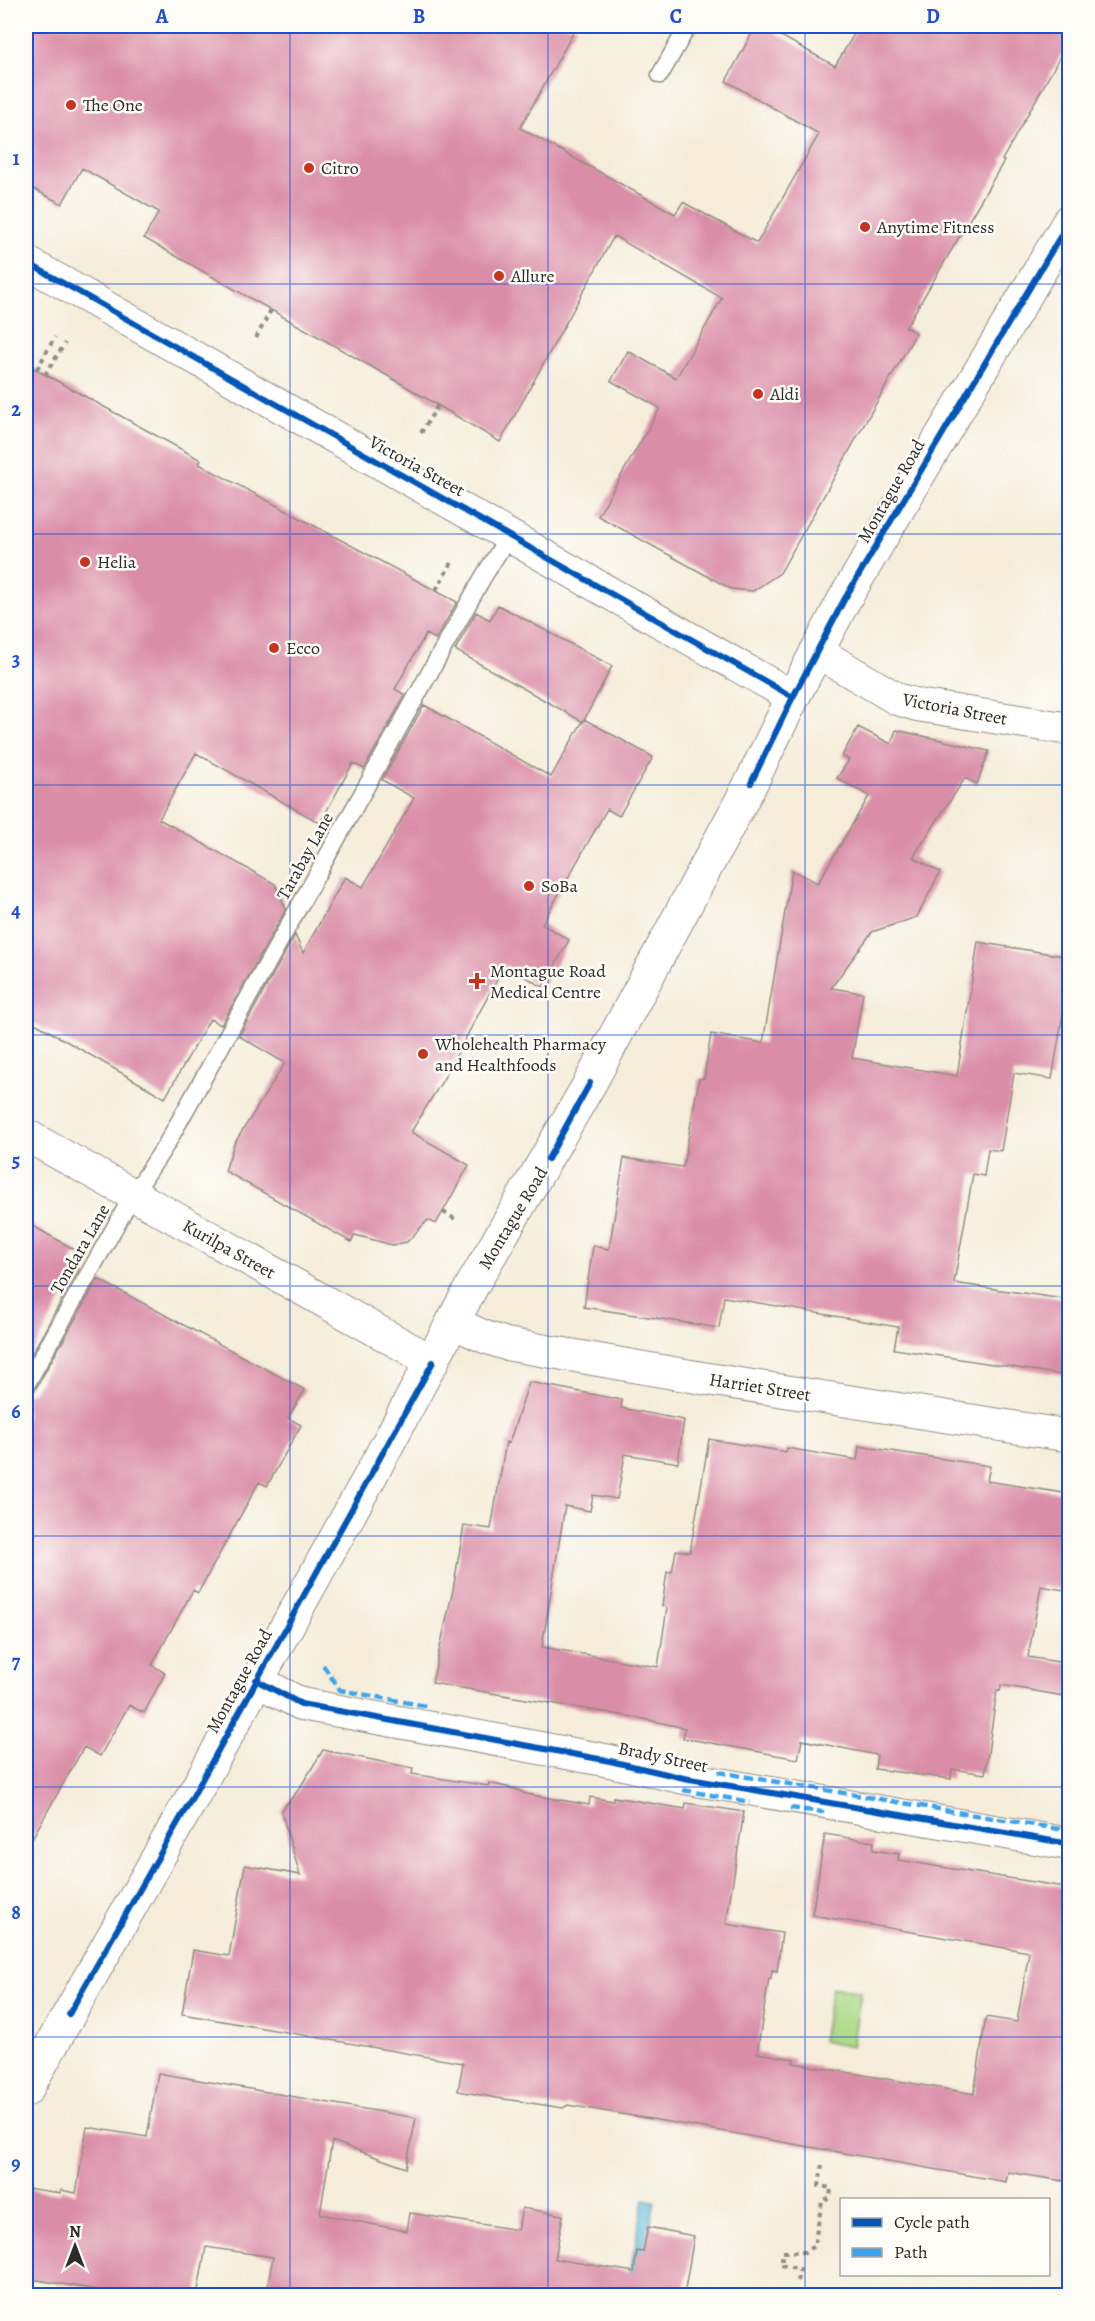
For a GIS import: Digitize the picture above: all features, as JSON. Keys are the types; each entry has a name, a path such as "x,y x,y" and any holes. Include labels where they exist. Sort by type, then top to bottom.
{"street":[{"name":"Montague Road","path":"26,2090 189,1803 433,1362 473,1284 596,1073 751,783 816,651 1070,220"},
{"name":"Victoria Street","path":"26,262 793,697"},
{"name":"Victoria Street","path":"816,651 897,699 917,705 1070,729"},
{"name":"Kurilpa Street","path":"26,1135 433,1362"},
{"name":"Harriet Street","path":"454,1323 506,1344 708,1379 1070,1436"},
{"name":"Brady Street","path":"256,1680 302,1704 610,1761 684,1779 1070,1844"}],"lane":[{"path":"660,75 688,26"},
{"name":"Tarabay Lane","path":"133,1195 166,1145 476,589 509,535"},
{"name":"Tondara Lane","path":"26,1385 133,1195"}],"path":[{"path":"256,338 270,310"},
{"path":"37,369 55,337"},
{"path":"45,375 65,343"},
{"path":"421,433 438,405"},
{"path":"436,590 452,562"},
{"path":"442,1212 457,1220"},
{"path":"797,2282 800,2269 781,2265 783,2252 805,2252 814,2246 822,2202 830,2198 831,2188 819,2186 822,2165"}],"green space":[{"path":"832,1987 861,1992 852,2047 822,2041"}],"water":[{"path":"644,2199 655,2201 637,2295 626,2293"}],"building":[{"path":"26,26 577,26 520,128 675,214 683,202 757,243 819,134 726,81 756,26 763,26 835,66 859,26 1070,26 1070,39 1002,160 1004,161 906,327 916,333 780,573 753,591 731,589 598,516 660,408 611,381 628,351 676,378 722,298 614,236 500,442 144,238 159,212 82,168 62,204 26,185"},
{"path":"26,364 201,460 199,464 457,602 436,639 426,634 395,689 405,695 364,769 353,763 320,823 196,753 159,819 275,884 286,909 221,1025 210,1019 165,1098 26,1018"},
{"path":"498,605 612,666 583,722 455,650 476,612 490,620"},
{"path":"424,705 551,777 584,719 653,757 619,816 607,809 542,924 569,940 543,987 505,965 444,1078 411,1132 469,1165 436,1224 428,1220 407,1242 392,1245 355,1235 351,1242 225,1171 234,1144 285,1063 239,1036 295,935 303,953 345,877 363,887 414,798 382,780"},
{"path":"858,727 891,744 896,730 989,751 977,784 965,778 913,857 940,872 917,917 872,932 831,988 863,993 852,1058 957,1076 978,942 1070,957 1070,972 1052,1079 1014,1073 1001,1151 988,1149 984,1176 973,1174 954,1283 1070,1300 1070,1376 894,1349 898,1327 724,1297 719,1328 584,1307 593,1246 609,1249 624,1158 683,1167 699,1079 704,1078 711,1034 763,1043 792,870 818,883 869,796 837,778 849,760 842,756"},
{"path":"26,1222 77,1251 70,1264 79,1269 26,1364"},
{"path":"98,1279 305,1390 288,1418 301,1425 267,1486 259,1482 198,1593 193,1590 152,1665 165,1673 144,1713 129,1705 100,1756 84,1747 26,1849 26,1395 35,1390"},
{"path":"529,1382 622,1400 621,1408 684,1420 678,1463 625,1454 617,1499 593,1495 590,1511 565,1506 542,1647 658,1667 667,1608 662,1606 667,1572 672,1572 676,1550 690,1552 709,1439 786,1452 787,1448 857,1460 859,1446 990,1466 987,1481 1070,1494 1070,1591 1041,1586 1028,1657 1070,1664 1070,1697 1001,1685 1000,1691 997,1690 985,1774 952,1769 951,1779 875,1769 877,1755 802,1740 798,1759 683,1738 685,1728 639,1718 432,1683 453,1590 464,1525 491,1529 506,1442 509,1443"},
{"path":"323,1750 413,1768 412,1774 488,1786 489,1783 526,1794 589,1805 590,1797 613,1801 613,1797 685,1809 686,1803 744,1812 726,1924 782,1933 777,1971 772,1970 771,1978 769,1978 757,2053 794,2059 793,2063 974,2094 986,2017 1017,2022 1029,1952 812,1915 825,1834 874,1842 873,1850 899,1854 898,1860 1070,1888 1070,2182 1008,2172 1006,2182 568,2105 563,2108 458,2091 463,2063 182,2014 193,1950 229,1956 245,1865 300,1875 281,1811 299,1789"},
{"path":"158,2073 416,2118 406,2168 332,2141 320,2214 407,2231 410,2213 518,2230 522,2208 563,2215 555,2259 634,2272 637,2251 643,2252 648,2227 694,2236 684,2295 266,2295 273,2257 206,2247 197,2295 128,2295 26,2278 26,2188 76,2193 87,2127 147,2137"}],"marked path":[{"path":"323,1665 340,1690 426,1706"},
{"path":"718,1772 1070,1831"},
{"path":"683,1790 750,1802"},
{"path":"790,1808 822,1812 822,1810"}],"cycle path":[{"path":"751,783 844,600 1070,220"},
{"path":"26,262 793,697"},
{"path":"548,1159 590,1083"},
{"path":"69,2014 189,1803 433,1362"},
{"path":"256,1680 301,1704 610,1761 684,1778 1070,1844"}],"place":[{"name":"The One","path":"71,105"},
{"name":"Citro","path":"309,168"},
{"name":"Anytime Fitness","path":"865,227"},
{"name":"Allure","path":"499,276"},
{"name":"Aldi","path":"758,394"},
{"name":"Helia","path":"85,562"},
{"name":"Ecco","path":"274,648"},
{"name":"SoBa","path":"529,886"},
{"name":"Montague Road Medical Centre","path":"477,981"},
{"name":"Wholehealth Pharmacy and Healthfoods","path":"423,1054"}]}
